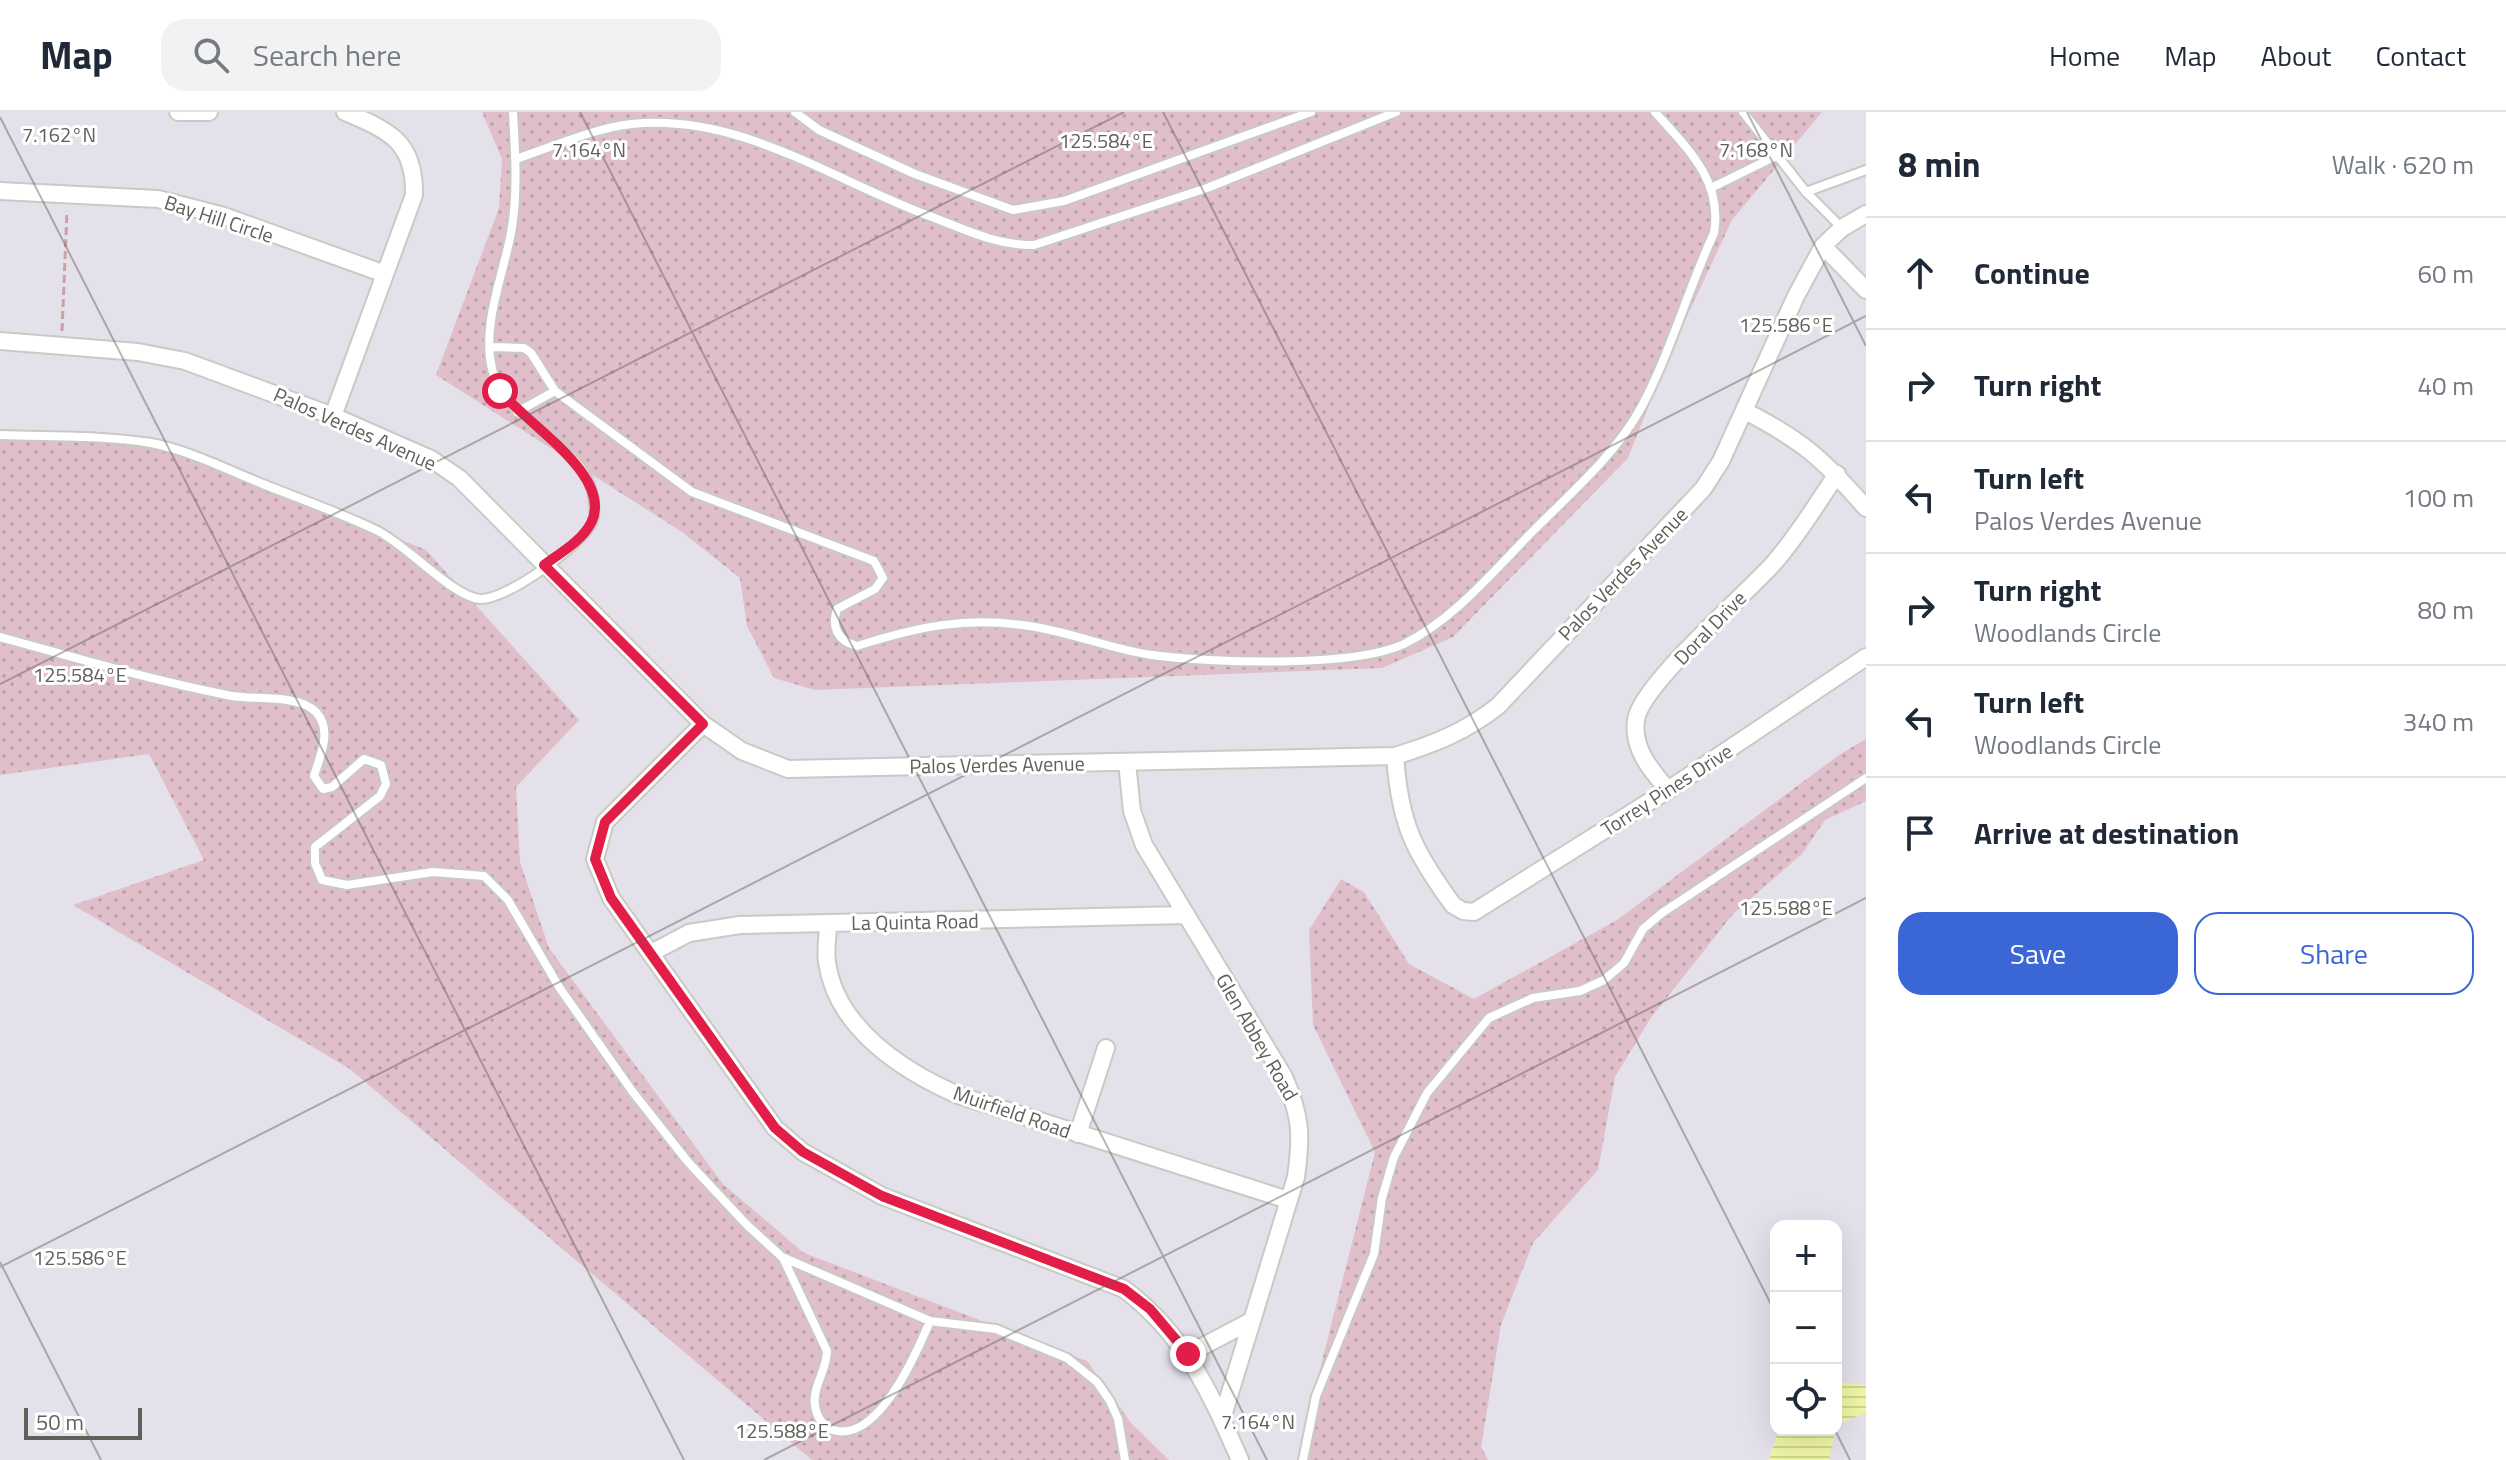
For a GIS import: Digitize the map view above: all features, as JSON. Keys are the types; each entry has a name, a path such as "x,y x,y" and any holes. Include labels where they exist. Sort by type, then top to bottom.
{"street":[{"path":"178,112 209,112"},
{"path":"333,416 385,274 407,224 414,195 415,166 396,138 345,112"},
{"name":"Bay Hill Circle","path":"0,191 130,196 193,207 385,274"},
{"name":"Palos Verdes Avenue","path":"0,341 138,352 185,361 333,416 441,465 459,478 703,724 742,751 788,769 1395,756 1444,741 1473,726 1498,706 1703,489 1745,411 1796,296 1823,246 1842,228 1866,214"},
{"path":"1823,246 1866,290"},
{"path":"1745,411 1796,437 1837,474 1866,508"},
{"name":"Doral Drive","path":"1668,790 1646,765 1637,742 1635,721 1640,707 1683,655 1773,564 1837,474"},
{"name":"Torrey Pines Drive","path":"1395,756 1398,800 1410,841 1453,905 1463,911 1482,909 1668,790 1866,657"},
{"path":"703,724 605,822 597,840 595,859 611,898 775,1128 788,1141 882,1196 1124,1289 1150,1309 1188,1354 1240,1460"},
{"name":"Glen Abbey Road","path":"1127,762 1132,811 1144,845 1284,1077 1297,1106 1302,1138 1296,1177 1249,1322 1222,1419"},
{"name":"La Quinta Road","path":"651,953 689,933 714,927 1186,915"},
{"name":"Muirfield Road","path":"828,925 827,962 835,988 857,1025 883,1052 924,1080 958,1095 1288,1200"},
{"path":"1078,1134 1106,1048"},
{"path":"1188,1354 1249,1322"}],"lane":[{"path":"0,435 115,439 176,449 378,531 411,550 462,595 493,599 526,581 582,535 592,521 595,503 588,480 573,459 517,412 500,391 491,369 490,347 512,227 516,159 513,112"},
{"path":"795,112 819,130 915,174 1013,210 1064,201 1311,112"},
{"path":"516,159 628,124 700,126 764,143 888,200 990,239 1012,245 1034,245 1207,188 1396,112"},
{"path":"490,347 524,348 531,353 555,391 692,492 874,561 883,578 875,589 837,609 834,620 836,633 846,643 857,646 951,621 1030,626 1153,655 1320,661 1367,654 1402,645 1435,625 1469,596 1618,443 1642,405 1714,233 1718,210 1713,187 1681,141 1655,112"},
{"path":"1743,112 1806,192 1842,228"},
{"path":"1713,187 1776,156"},
{"path":"1806,192 1866,170"},
{"path":"517,412 555,391"},
{"path":"0,637 234,696 299,703 311,708 324,728 323,749 314,776 323,789 332,787 364,759 381,765 386,784 380,796 315,847 315,863 322,880 334,885 347,885 452,872 484,876 498,886 559,987 632,1091 688,1162 782,1257 827,1351 815,1396 819,1419 826,1428 839,1432 860,1426 888,1399 902,1382 930,1321"},
{"path":"1303,1460 1316,1396 1374,1254 1382,1198 1394,1157 1427,1093 1456,1053 1489,1018 1514,1004 1580,991 1604,980 1624,963 1643,929 1662,913 1866,778"},
{"path":"782,1257 930,1321 996,1329 1067,1358 1097,1382 1110,1401 1118,1419 1125,1460"}],"path":[{"path":"61,347 68,195"}],"shaded area":[{"path":"482,112 1822,112 1732,220 1668,357 1628,458 1453,637 1382,668 815,690 774,678 747,626 740,578 682,532 436,375 499,208 502,159"},
{"path":"0,435 168,444 426,550 579,720 516,787 520,862 549,948 723,1184 804,1253 1087,1361 1131,1423 1169,1460 812,1460 350,1069 73,905 204,860 149,754 0,775"},
{"path":"1866,739 1866,801 1825,820 1802,854 1733,914 1650,1019 1615,1077 1598,1170 1533,1243 1501,1325 1481,1447 1488,1460 1297,1460 1375,1152 1313,1025 1309,930 1341,879 1364,892 1409,964 1474,999 1617,920 1839,755"},
{"path":"1842,1383 1866,1385 1866,1413 1842,1422"},
{"path":"1776,1436 1834,1436 1829,1460 1769,1460"}],"route":[{"path":"500,391 517,412 573,459 588,480 595,503 592,521 582,535 544,565 703,724 605,822 597,840 595,859 611,898 775,1128 803,1152 882,1196 1124,1289 1171,1330 1188,1354"}]}
